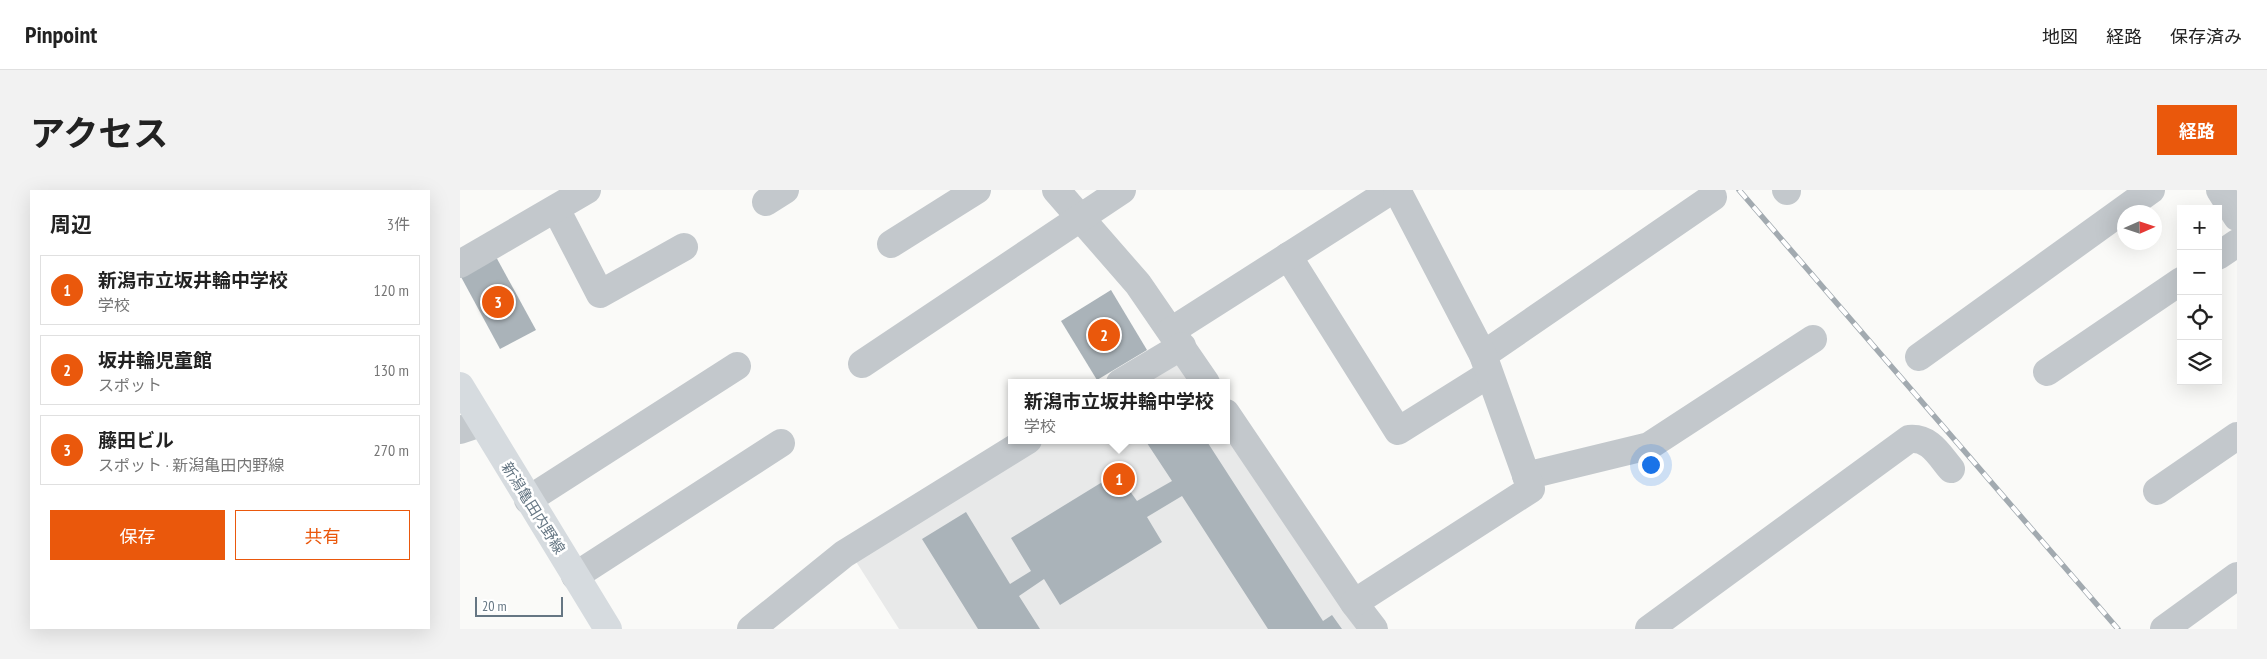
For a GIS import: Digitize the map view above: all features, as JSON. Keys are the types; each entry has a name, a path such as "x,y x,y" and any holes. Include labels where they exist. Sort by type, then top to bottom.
{"main road":[{"name":"新潟亀田内野線","path":"460,386 471,426 528,500 608,629"}],"street":[{"path":"460,264 587,190"},
{"path":"891,244 977,190"},
{"path":"1056,190 1138,284 1203,379"},
{"path":"862,364 1122,190"},
{"path":"1919,356 2151,190"},
{"path":"2220,190 2237,217"},
{"path":"1125,379 1288,256 1401,192 1486,365 1531,489 1354,603"},
{"path":"1288,256 1398,431 1713,197"},
{"path":"556,208 600,294 684,247"},
{"path":"2222,253 2237,243"},
{"path":"2047,372 2177,284"},
{"path":"1526,476 1649,446 1813,339"},
{"path":"528,500 736,366"},
{"path":"1230,419 1354,603 1374,629"},
{"path":"2157,491 2237,436"},
{"path":"1649,629 1909,439 1919,438 1928,443 1951,469"},
{"path":"575,576 780,443"},
{"path":"751,629 844,554 1022,444"},
{"path":"2164,629 2237,576"}],"shaded area":[{"path":"1178,360 1190,379 1147,379"},
{"path":"1230,440 1304,553 1359,629 899,629 855,560 1040,444 1230,444"}],"building":[{"path":"495,255 536,330 500,349 460,275"},
{"path":"1111,290 1147,350 1096,379 1061,321"},
{"path":"1148,444 1209,444 1323,621 1332,615 1342,629 1268,629 1182,496 1147,517 1162,542 1060,605 1044,579 1019,596 1040,629 978,629 922,539 966,512 1010,584 1031,571 1011,538 1117,473 1137,501 1172,481"}],"railway":[{"path":"1739,190 2118,629"}],"place":[{"name":"藤田ビル","path":"498,302"},
{"name":"坂井輪児童館","path":"1104,335"},
{"name":"新潟市立坂井輪中学校","path":"1119,479"}]}
